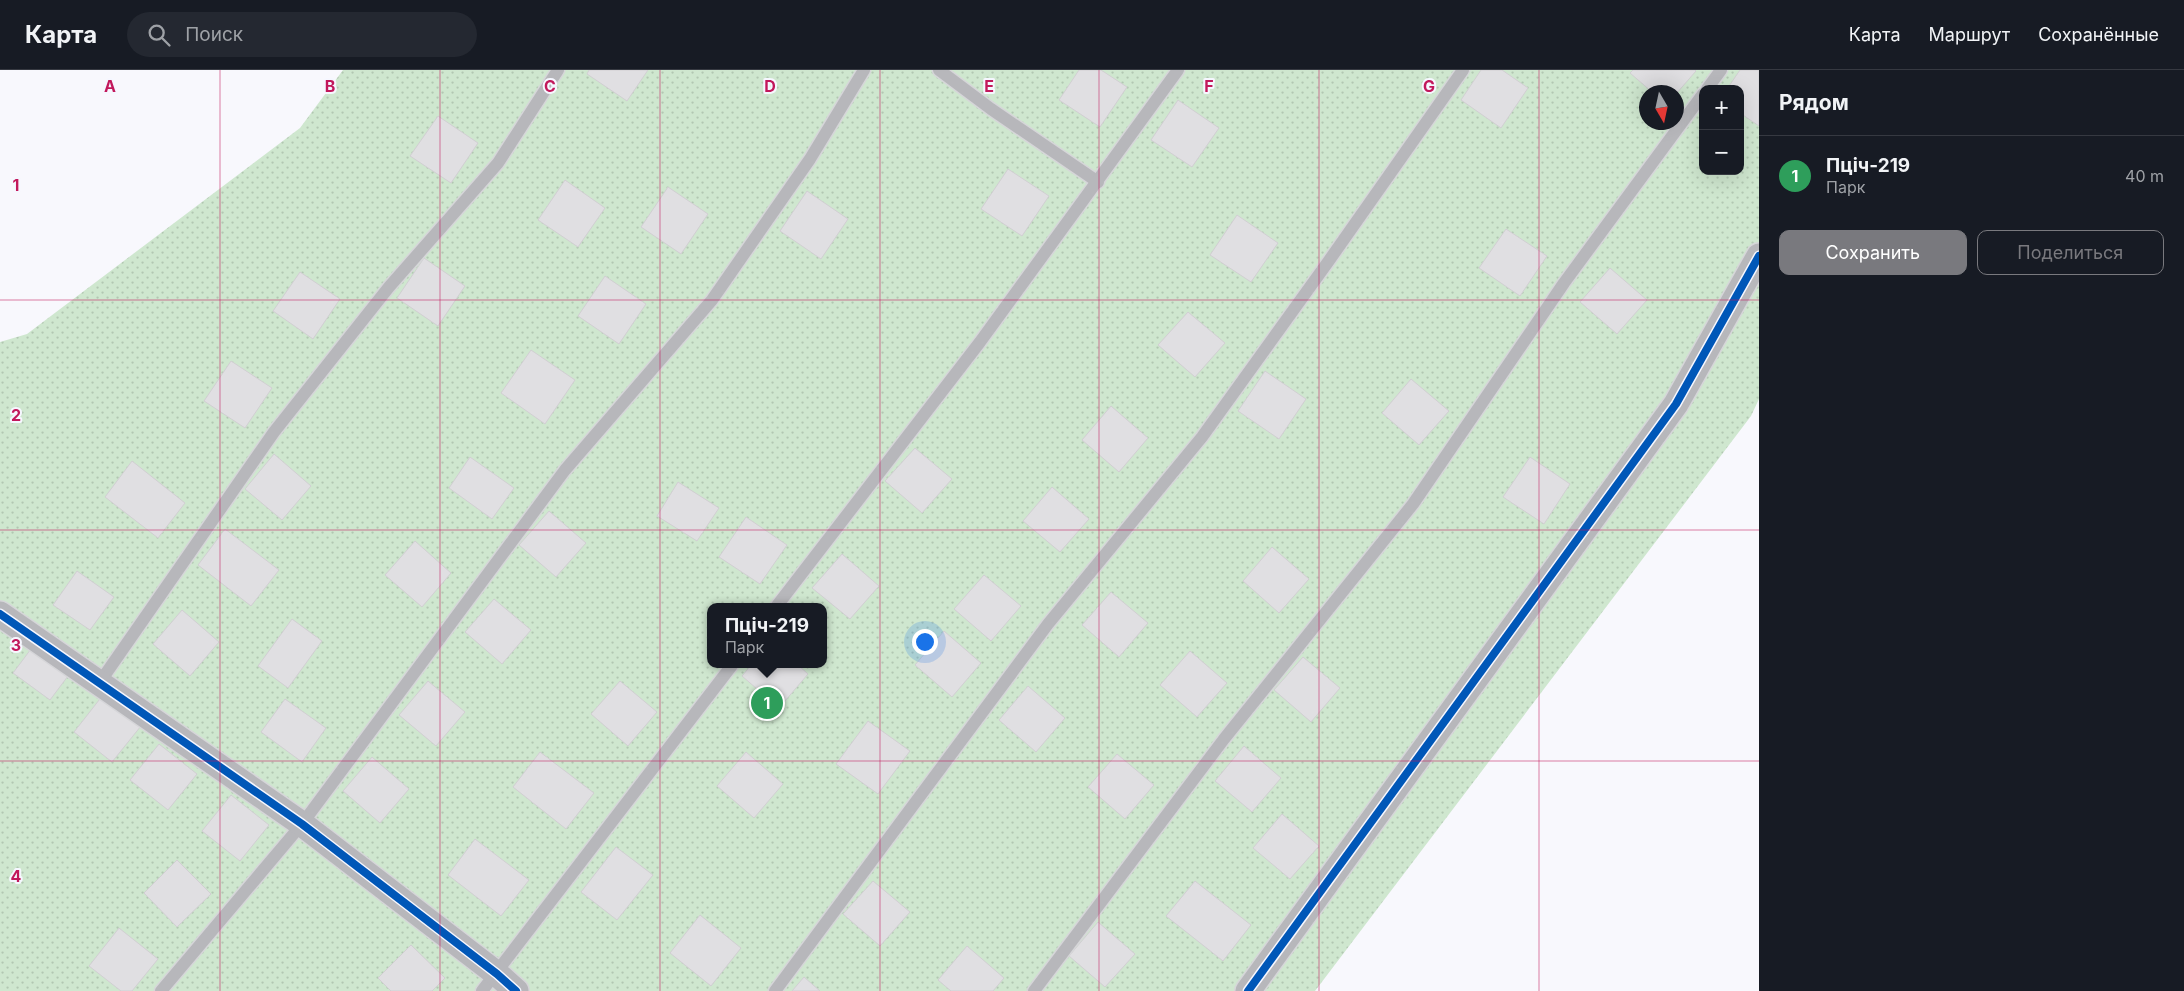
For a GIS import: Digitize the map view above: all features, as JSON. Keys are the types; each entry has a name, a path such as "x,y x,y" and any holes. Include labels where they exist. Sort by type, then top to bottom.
{"street":[{"path":"1248,991 1676,404 1759,256"},
{"path":"0,614 302,824 489,982 516,991"}],"lane":[{"path":"100,682 274,432 389,287 498,162 558,70"},
{"path":"161,991 302,824 565,470 712,300 810,159 864,70"},
{"path":"938,70 990,109 1098,182"},
{"path":"779,603 980,342 1178,70"},
{"path":"775,991 1048,624 1202,437 1328,262 1462,70"},
{"path":"1710,85 1721,70"},
{"path":"1034,991 1224,739 1413,504 1564,283 1699,99"},
{"path":"489,982 730,668"}],"green space":[{"path":"343,70 1759,70 1759,399 1751,416 1315,991 0,991 0,342 27,334 300,128"}],"building":[{"path":"589,70 648,70 627,101 587,74"},
{"path":"1079,70 1101,70 1127,87 1100,127 1059,100"},
{"path":"1481,70 1502,70 1528,88 1501,128 1461,100"},
{"path":"1633,70 1696,71 1684,85 1644,85 1630,73"},
{"path":"1740,70 1759,70 1759,126 1744,116 1744,85 1730,85"},
{"path":"1178,100 1219,128 1192,167 1151,140"},
{"path":"438,116 478,143 451,183 410,156"},
{"path":"1008,169 1049,196 1022,236 981,209"},
{"path":"565,180 605,208 578,247 538,220"},
{"path":"668,187 708,214 681,254 641,227"},
{"path":"807,191 848,219 821,259 780,231"},
{"path":"1237,215 1278,243 1251,282 1210,255"},
{"path":"1506,229 1547,256 1520,296 1479,268"},
{"path":"424,258 465,286 438,326 397,298"},
{"path":"1610,268 1647,300 1617,334 1580,302"},
{"path":"300,272 340,299 313,339 273,311"},
{"path":"605,276 646,304 619,344 578,316"},
{"path":"1188,312 1225,343 1195,377 1158,345"},
{"path":"531,350 575,380 545,424 501,393"},
{"path":"231,361 272,388 245,428 204,401"},
{"path":"1265,371 1306,399 1279,439 1238,411"},
{"path":"1411,379 1449,411 1419,445 1382,413"},
{"path":"1111,406 1148,438 1119,472 1082,440"},
{"path":"915,448 952,479 922,513 885,481"},
{"path":"274,454 311,486 282,520 245,489"},
{"path":"470,457 514,488 492,519 449,488"},
{"path":"1530,457 1570,484 1544,524 1503,497"},
{"path":"132,461 185,503 158,538 105,497"},
{"path":"678,482 719,508 697,541 657,516"},
{"path":"1052,487 1089,519 1060,552 1023,521"},
{"path":"549,511 586,543 556,577 519,545"},
{"path":"746,517 787,545 760,584 719,557"},
{"path":"225,529 279,570 251,606 198,565"},
{"path":"415,541 451,573 422,607 385,575"},
{"path":"1272,547 1309,579 1279,613 1243,581"},
{"path":"842,554 879,586 850,619 812,588"},
{"path":"77,571 114,597 90,630 53,605"},
{"path":"984,575 1021,606 991,641 954,609"},
{"path":"1111,592 1148,623 1119,657 1082,625"},
{"path":"494,599 531,630 502,664 465,632"},
{"path":"182,610 219,642 190,676 153,644"},
{"path":"292,619 322,641 288,688 258,666"},
{"path":"944,631 981,663 952,697 915,665"},
{"path":"31,649 68,676 50,700 13,673"},
{"path":"1190,651 1227,683 1197,717 1160,685"},
{"path":"1303,657 1340,688 1311,722 1274,690"},
{"path":"749,668 801,668 808,674 779,708 742,676"},
{"path":"428,681 465,712 436,746 399,715"},
{"path":"620,681 657,712 628,746 591,714"},
{"path":"1028,686 1065,718 1036,752 999,720"},
{"path":"103,695 141,726 112,762 74,732"},
{"path":"285,699 326,728 302,762 261,732"},
{"path":"868,721 910,751 878,794 836,764"},
{"path":"159,744 197,774 168,810 130,780"},
{"path":"1244,746 1281,778 1252,812 1215,781"},
{"path":"540,752 594,793 566,829 513,787"},
{"path":"746,752 783,784 754,818 717,786"},
{"path":"1117,754 1154,785 1125,819 1088,787"},
{"path":"372,757 409,789 380,823 343,791"},
{"path":"231,795 269,825 240,861 202,831"},
{"path":"1282,814 1319,846 1290,879 1253,848"},
{"path":"475,839 529,880 501,916 448,875"},
{"path":"616,847 653,875 617,920 581,892"},
{"path":"177,860 211,894 177,927 144,893"},
{"path":"873,881 910,912 880,946 843,914"},
{"path":"1195,881 1251,925 1223,961 1166,916"},
{"path":"700,915 741,948 711,986 670,953"},
{"path":"1098,922 1135,954 1105,987 1069,956"},
{"path":"119,928 158,959 132,991 121,991 89,966"},
{"path":"411,945 445,978 432,991 391,991 378,978"},
{"path":"967,946 1004,978 993,991 951,991 938,980"},
{"path":"804,977 820,991 792,991"}],"cycle path":[{"path":"1248,991 1676,404 1759,256"},
{"path":"0,614 302,824 497,974 516,991"}],"place":[{"name":"Пціч-219","path":"767,703"}]}
